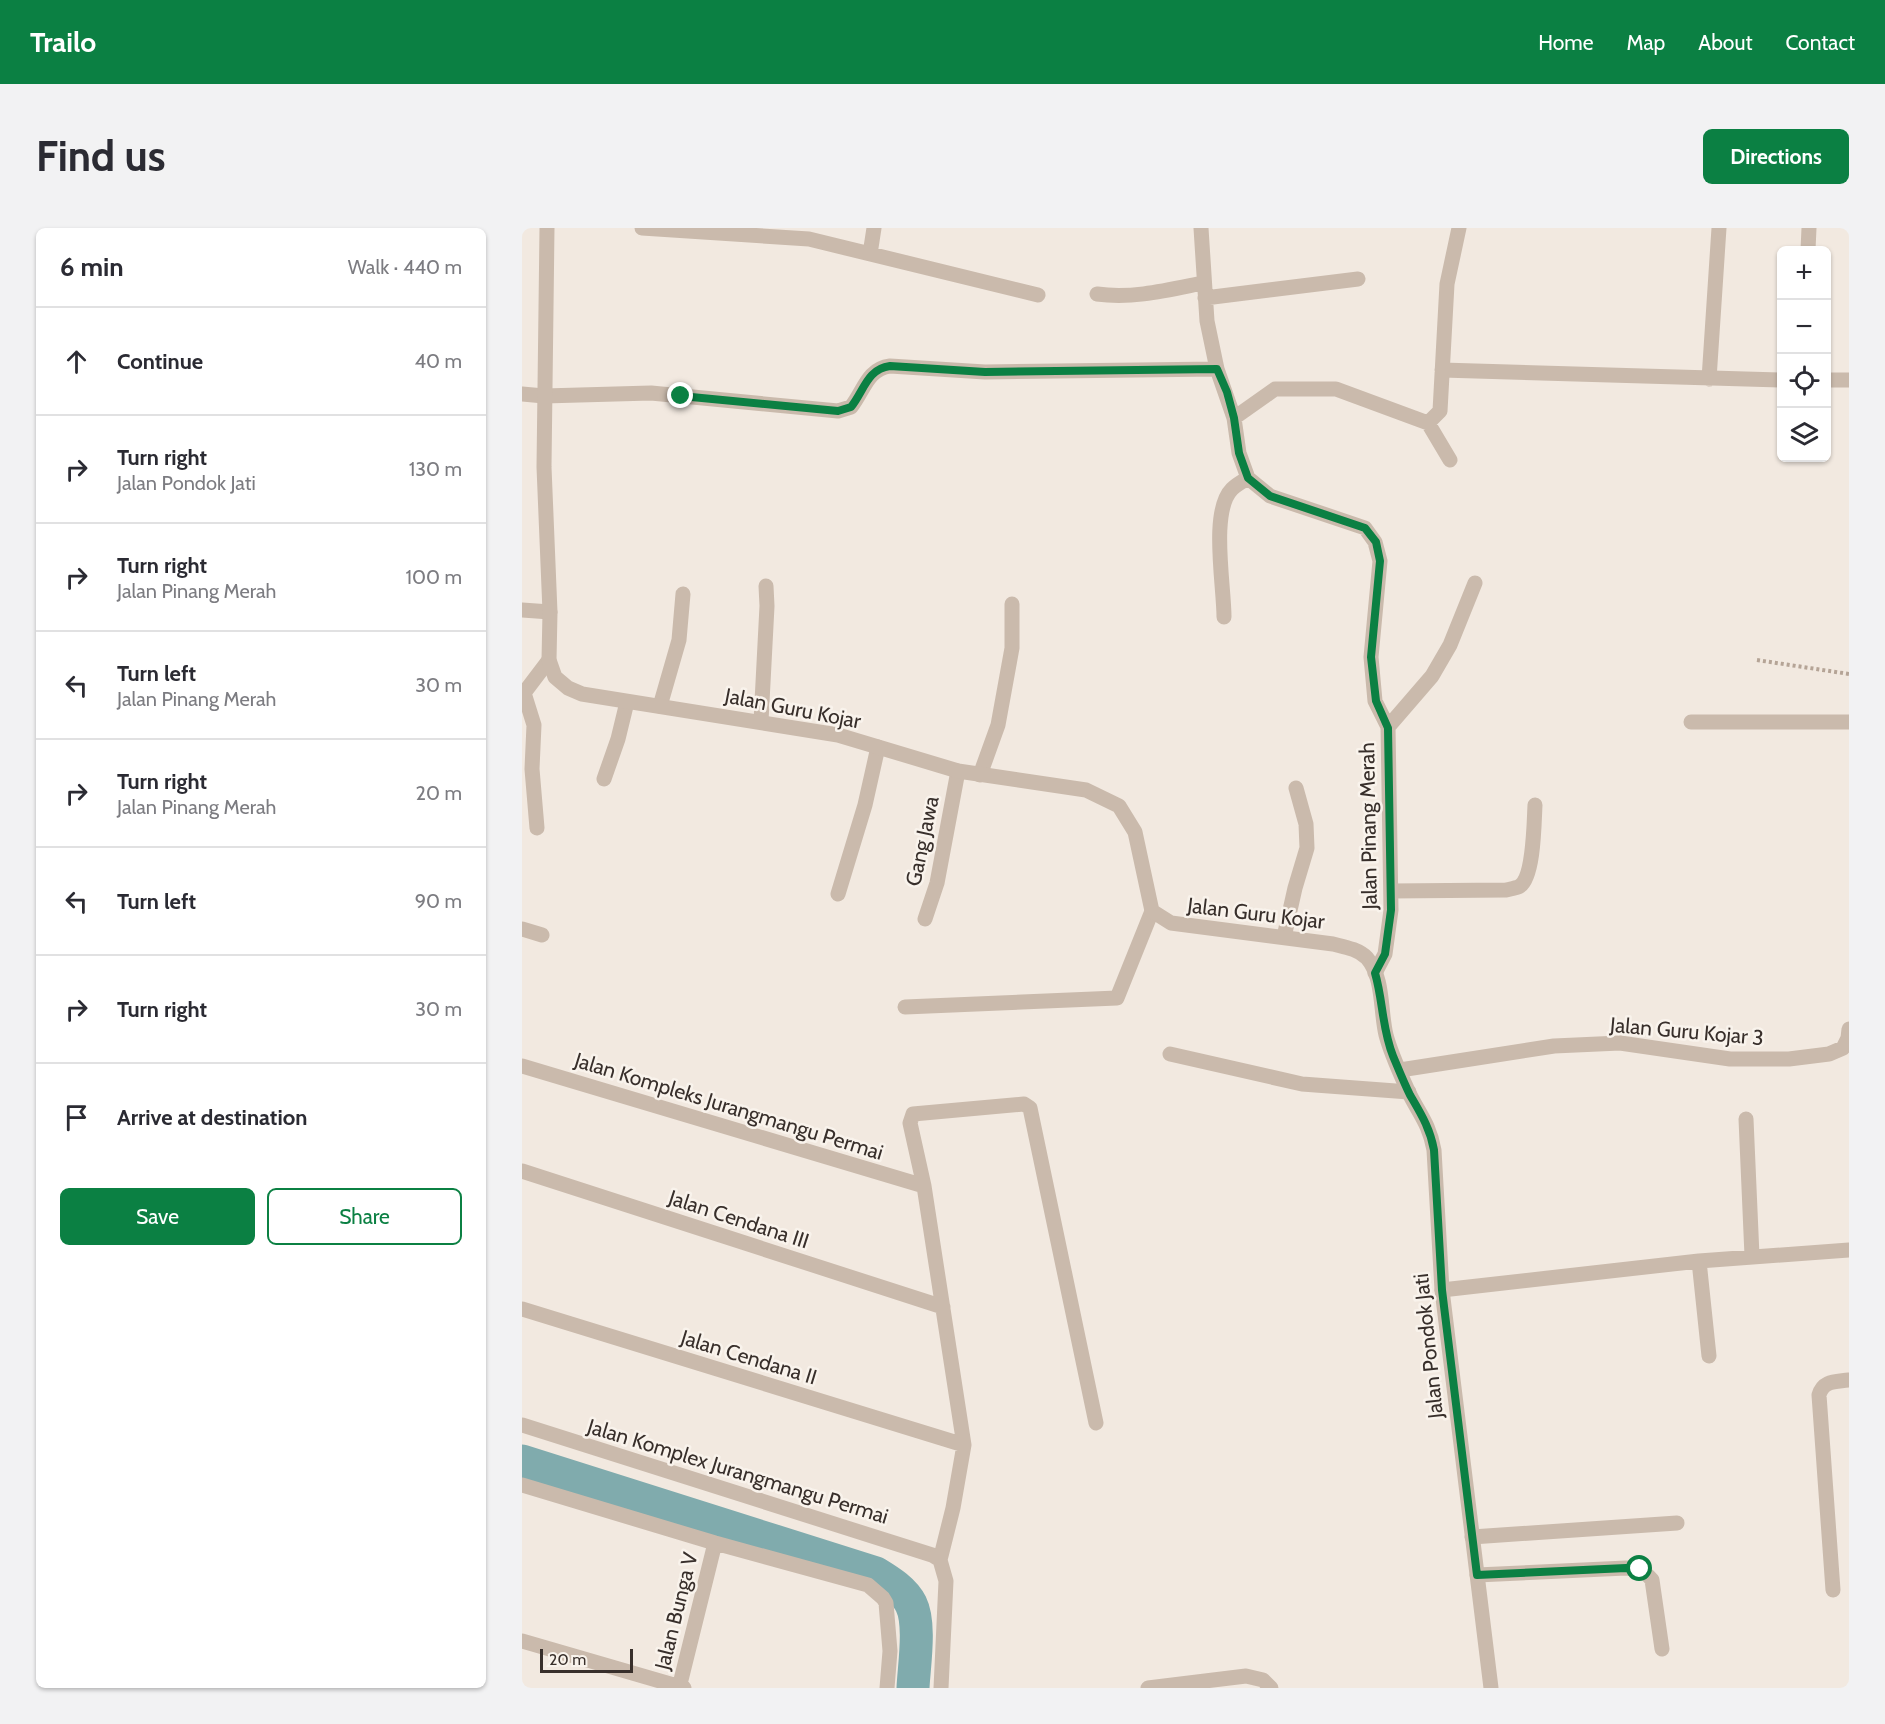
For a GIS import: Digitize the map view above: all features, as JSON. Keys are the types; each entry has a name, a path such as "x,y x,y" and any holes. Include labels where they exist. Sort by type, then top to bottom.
{"street":[{"path":"537,828 532,769 534,725 524,693 549,660 550,612 544,467 547,228"},
{"path":"642,228 809,239 1038,295"},
{"path":"870,254 874,228"},
{"path":"1201,228 1207,321 1217,369 1234,418 1239,453 1248,478 1231,490 1220,518 1218,540 1224,617"},
{"path":"1428,423 1440,411 1447,284 1459,228"},
{"path":"1709,379 1719,228"},
{"path":"1808,246 1809,228"},
{"path":"1205,298 1358,279"},
{"path":"1097,294 1141,295 1203,283"},
{"path":"522,394 544,396 651,393 838,411 851,407 875,370 890,366 985,372 1217,369"},
{"path":"1442,370 1777,380"},
{"path":"1831,380 1849,380"},
{"path":"1234,418 1275,389 1336,389 1428,423 1450,460"},
{"name":"Jalan Pinang Merah","path":"1248,478 1270,496 1365,528 1376,542 1380,561 1371,657 1376,701 1388,728 1391,891 1389,931 1385,954 1375,973"},
{"path":"1388,728 1432,676 1450,645 1475,583"},
{"path":"761,721 768,606 766,586"},
{"path":"660,706 679,640 683,594"},
{"path":"980,775 998,725 1012,648 1012,604"},
{"path":"522,609 550,612"},
{"name":"Jalan Guru Kojar","path":"549,660 555,677 568,688 582,694 838,735 958,771 1086,790 1119,806 1135,832 1152,911 1171,924 1333,944 1358,951 1368,959 1375,973"},
{"path":"604,779 618,739 627,702"},
{"path":"1691,722 1849,722"},
{"path":"838,894 865,806 878,747"},
{"name":"Gang Jawa","path":"925,919 937,884 958,771"},
{"path":"1284,937 1307,848 1306,824 1296,788"},
{"path":"1391,891 1506,890 1520,885 1526,877 1533,850 1535,806"},
{"path":"905,1007 1117,998 1152,911"},
{"path":"522,929 542,935"},
{"name":"Jalan Pondok Jati","path":"1375,973 1386,1033 1393,1056 1431,1133 1434,1150 1442,1290 1491,1688"},
{"name":"Jalan Guru Kojar 3","path":"1400,1070 1554,1046 1620,1043 1730,1059 1789,1059 1829,1054 1843,1048 1849,1029"},
{"path":"1170,1054 1302,1084 1409,1092"},
{"name":"Jalan Kompleks Jurangmangu Permai","path":"522,1066 924,1186"},
{"name":"Jalan Kompleks Jurangmangu Permai","path":"939,1560 953,1508 964,1445 924,1186 910,1123 911,1115 1024,1104 1030,1108 1096,1423"},
{"path":"1746,1119 1752,1256"},
{"name":"Jalan Cendana III","path":"522,1171 943,1307"},
{"path":"1442,1290 1699,1261 1849,1250"},
{"path":"1699,1261 1709,1356"},
{"name":"Jalan Cendana II","path":"522,1309 964,1445"},
{"path":"1833,1590 1819,1395 1826,1383 1849,1380"},
{"name":"Jalan Komplex Jurangmangu Permai","path":"522,1425 924,1551 939,1560"},
{"path":"522,1485 868,1586 883,1598 889,1619 890,1651 887,1688"},
{"path":"1472,1537 1677,1523"},
{"name":"Jalan Bunga V","path":"681,1688 715,1543"},
{"path":"939,1560 946,1581 941,1688"},
{"path":"1477,1575 1640,1569 1652,1580 1662,1649"},
{"path":"522,1641 681,1688"},
{"path":"1148,1688 1246,1676 1263,1680 1271,1688"}],"path":[{"path":"1756,660 1849,674"}],"waterway":[{"path":"522,1461 876,1573 904,1594 914,1612 916,1634 913,1688"}],"route":[{"path":"681,396 838,411 851,407 875,370 890,366 985,372 1217,369 1227,392 1234,418 1239,453 1248,478 1270,496 1365,528 1376,542 1380,561 1371,657 1376,701 1388,728 1391,910 1385,954 1375,973 1386,1033 1393,1056 1431,1133 1434,1150 1442,1290 1477,1575 1640,1569"}]}
